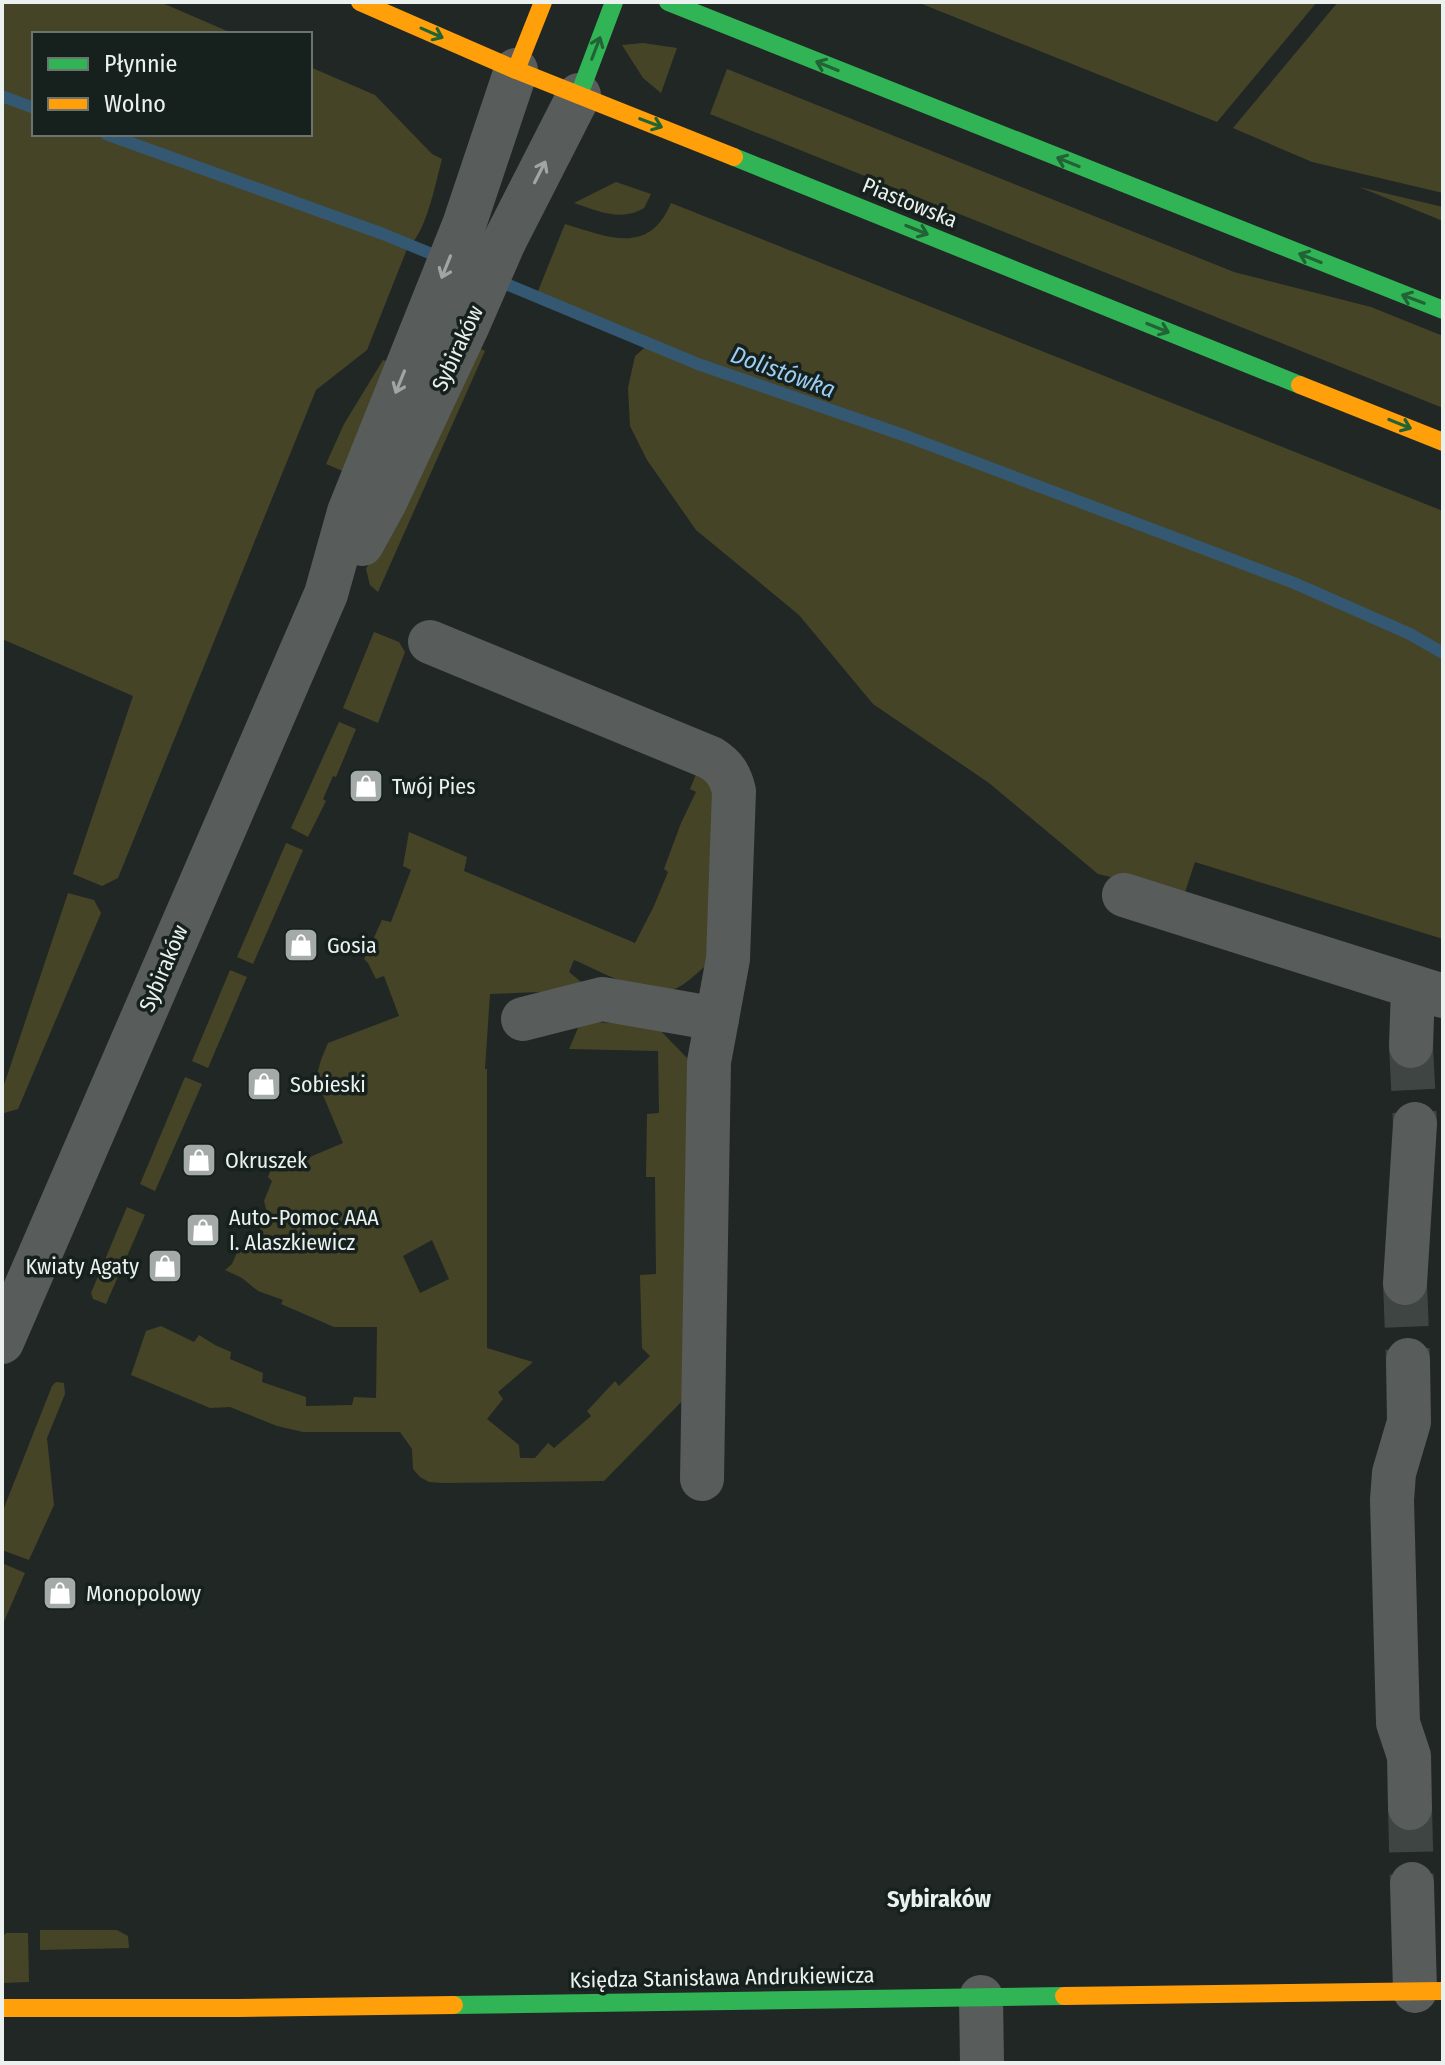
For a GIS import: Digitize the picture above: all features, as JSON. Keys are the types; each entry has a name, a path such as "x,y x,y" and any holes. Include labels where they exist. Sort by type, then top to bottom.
{"main road":[{"name":"Piastowska","path":"360,2 516,70 1443,442"},
{"path":"516,70 543,2"},
{"path":"579,95 614,2"},
{"path":"668,2 1443,310"},
{"name":"Księdza Stanisława Andrukiewicza","path":"2,2008 238,2008 1429,1991"}],"street":[{"name":"Sybiraków","path":"448,318 464,225 516,70"},
{"name":"Sybiraków","path":"2,1342 326,594 349,512 448,318 504,242 579,95"},
{"path":"430,642 711,758 721,764 730,776 734,791 728,959 709,1062 702,1479"},
{"path":"1124,895 1428,992 1411,1046"},
{"path":"523,1019 602,999 717,1019"},
{"path":"1405,1283 1415,1124"},
{"path":"1408,1360 1409,1422 1394,1473 1392,1500 1398,1723 1409,1756 1410,1808"},
{"path":"1412,1884 1429,1991"},
{"path":"981,1997 982,2063"}],"shaded area":[{"path":"2,2 160,2 229,32 32,32 32,136 312,136 312,68 375,95 432,154 442,159 425,219 407,249 367,350 316,390 118,878 102,886 73,874 133,696 2,639"},
{"path":"917,2 1317,2 1217,122"},
{"path":"1338,2 1443,2 1443,193 1312,162 1233,128"},
{"path":"643,43 677,48 661,93 643,78 622,45"},
{"path":"727,69 1234,272 1371,307 1443,336 1443,408 710,114"},
{"path":"616,182 651,194 644,208 618,215 574,203"},
{"path":"1359,187 1443,207 1443,221"},
{"path":"671,203 1443,511 1443,939 1195,862 1184,895 1098,874 989,783 873,704 799,615 696,530 647,460 630,426 628,388 635,356 649,344 536,296 565,224 612,237 639,236 662,220"},
{"path":"477,347 485,351 378,592 370,585 366,569"},
{"path":"383,360 392,363 350,474 326,464 344,424"},
{"path":"374,632 399,642 405,652 378,723 343,708"},
{"path":"339,722 356,729 308,837 291,828"},
{"path":"699,767 714,780 717,955 681,986 665,991 625,983 574,960 569,972 591,990 490,994 485,1069 487,1348 533,1362 498,1392 503,1399 487,1419 519,1445 520,1458 535,1458 548,1443 554,1448 591,1416 587,1411 615,1381 619,1386 650,1356 642,1348 640,1275 656,1274 655,1177 646,1177 647,1114 659,1113 658,1051 569,1049 581,1021 656,1026 687,1058 686,1397 604,1481 443,1483 429,1482 413,1469 412,1449 400,1432 303,1432 277,1426 230,1407 210,1408 131,1375 146,1331 161,1326 194,1342 199,1335 231,1352 230,1359 263,1373 262,1382 306,1397 306,1406 352,1405 354,1397 376,1398 377,1327 334,1327 281,1304 283,1300 258,1291 225,1270 232,1264 238,1250 250,1249 253,1245 267,1213 264,1201 272,1181 268,1177 273,1163 302,1152 305,1159 343,1143 316,1078 328,1043 399,1016 384,976 376,979 364,959 382,920 391,922 411,870 403,866 409,832 467,857 464,871 635,943 668,872 664,869 696,792 690,789","holes":["432,1240 449,1279 420,1293 403,1256"]},
{"path":"286,843 303,850 253,964 237,957"},
{"path":"68,893 94,900 101,913 18,1109 4,1113 2,1091"},
{"path":"230,970 247,977 208,1068 192,1061"},
{"path":"185,1077 202,1084 155,1191 140,1184"},
{"path":"127,1207 145,1215 106,1304 93,1299 91,1293"},
{"path":"56,1382 64,1383 65,1394 47,1438 54,1505 29,1560 2,1550 2,1513"},
{"path":"2,1563 25,1573 2,1626"},
{"path":"40,1930 117,1930 128,1936 129,1948 40,1950"},
{"path":"6,1933 28,1933 29,1982 2,1983 2,1938"}],"waterway":[{"name":"Dolistówka","path":"2,96 32,107"},
{"name":"Dolistówka","path":"112,136 444,259"},
{"name":"Dolistówka","path":"494,279 698,364 906,436 1294,583 1410,634 1443,653"}],"tunnel":[{"path":"1411,1046 1415,1124"},
{"path":"1405,1283 1408,1360"},
{"path":"1410,1808 1412,1884"}],"traffic: fast":[{"path":"579,95 614,2"},
{"path":"668,2 1443,310"},
{"path":"734,157 1300,385"},
{"path":"454,2005 1064,1996"}],"traffic: slow":[{"path":"360,2 516,70 734,157"},
{"path":"516,70 543,2"},
{"path":"1300,385 1443,442"},
{"path":"1064,1996 1443,1991"},
{"path":"2,2008 454,2005"}],"place":[{"name":"Twój Pies","path":"366,786"},
{"name":"Gosia","path":"301,945"},
{"name":"Sobieski","path":"264,1084"},
{"name":"Okruszek","path":"199,1160"},
{"name":"Auto-Pomoc AAA I. Alaszkiewicz","path":"203,1230"},
{"name":"Kwiaty Agaty","path":"165,1266"},
{"name":"Monopolowy","path":"60,1593"}],"district":[{"name":"Sybiraków","path":"939,1899"}]}
